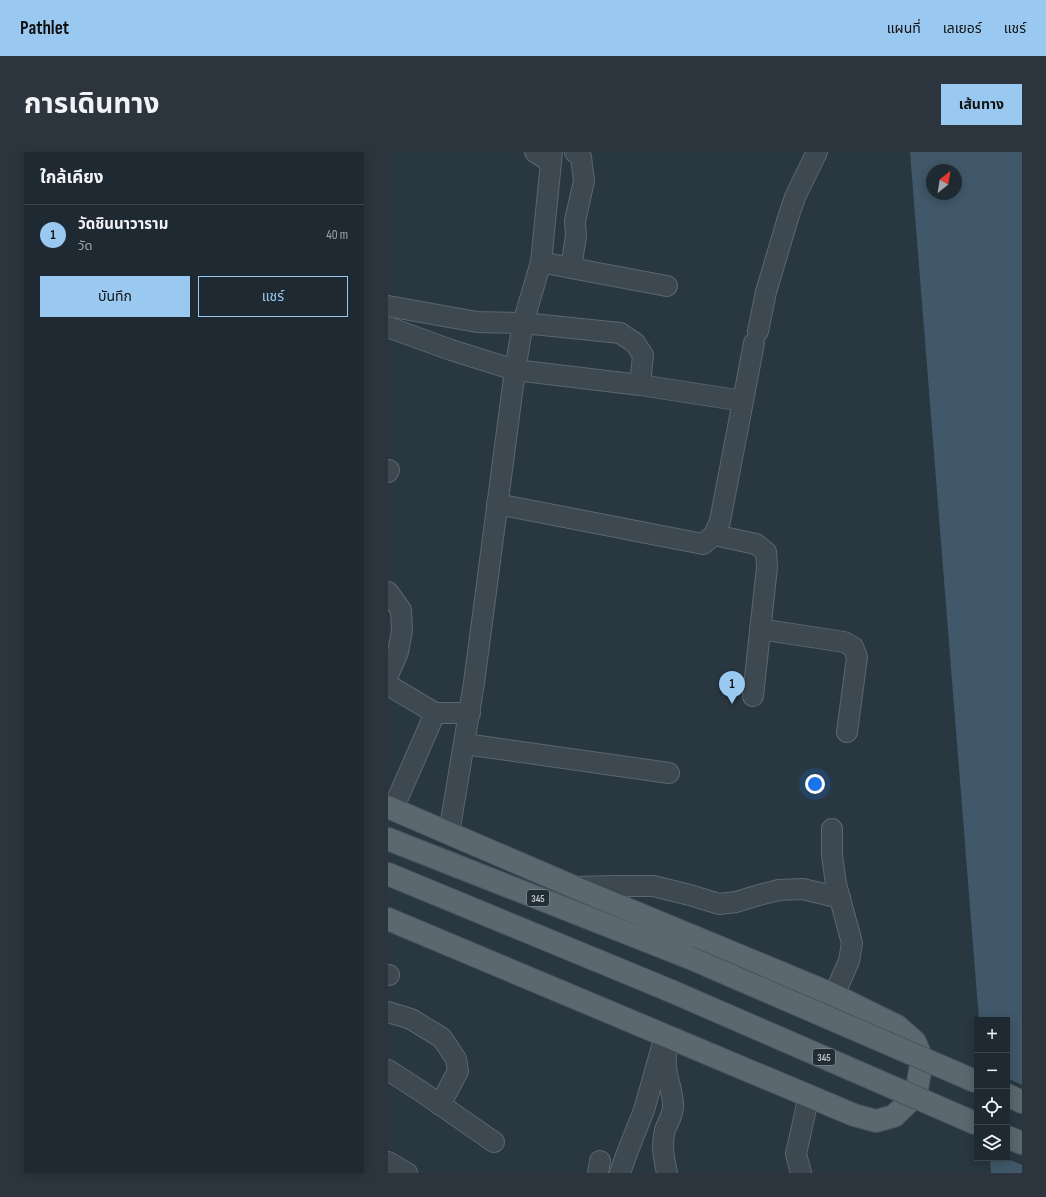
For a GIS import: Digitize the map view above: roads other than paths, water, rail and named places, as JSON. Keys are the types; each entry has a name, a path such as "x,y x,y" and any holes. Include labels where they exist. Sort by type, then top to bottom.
{"main road":[{"path":"388,919 854,1115 876,1121 894,1116 916,1095 922,1058 915,1042 897,1026 834,995 574,887 391,808"},
{"name":"345","path":"388,839 688,957 974,1081"},
{"name":"345","path":"388,874 671,991 974,1123"},
{"path":"1010,1096 1022,1102"},
{"path":"1010,1138 1022,1143"}],"street":[{"path":"571,268 576,236 575,221 584,181 581,156 575,152"},
{"path":"497,504 703,544 714,535 720,521 766,292 795,197 817,152"},
{"path":"449,833 470,713 515,370 523,323 541,262 546,155"},
{"path":"541,262 667,286"},
{"path":"388,306 477,322 523,323 620,333 635,343 643,355 640,385"},
{"path":"388,327 451,350 515,370 640,385 743,401"},
{"path":"714,535 756,544 766,552 767,567 753,696"},
{"path":"388,592 401,610 402,631 398,652 388,675"},
{"path":"760,629 844,642 853,647 857,657 847,732"},
{"path":"388,685 434,713 470,713"},
{"path":"391,808 434,713"},
{"path":"465,744 669,773"},
{"path":"832,828 832,855 836,884 852,943 849,961 834,995"},
{"path":"574,887 653,886 719,904 736,902 779,890 804,889 840,898"},
{"path":"388,1012 411,1019 442,1038 456,1059 458,1071 440,1105"},
{"path":"620,1173 644,1110 668,1037"},
{"path":"667,1173 663,1156 663,1144 673,1106 671,1086 665,1067 668,1037"},
{"path":"388,1070 494,1142"},
{"path":"801,1173 796,1154 809,1095"},
{"path":"388,1162 407,1173"}],"water":[{"path":"910,152 1022,152 1022,1173 991,1173 990,1161 1010,1161 1010,1017 979,1017"}],"place":[{"name":"วัดชินนาวาราม","path":"732,704"}]}
